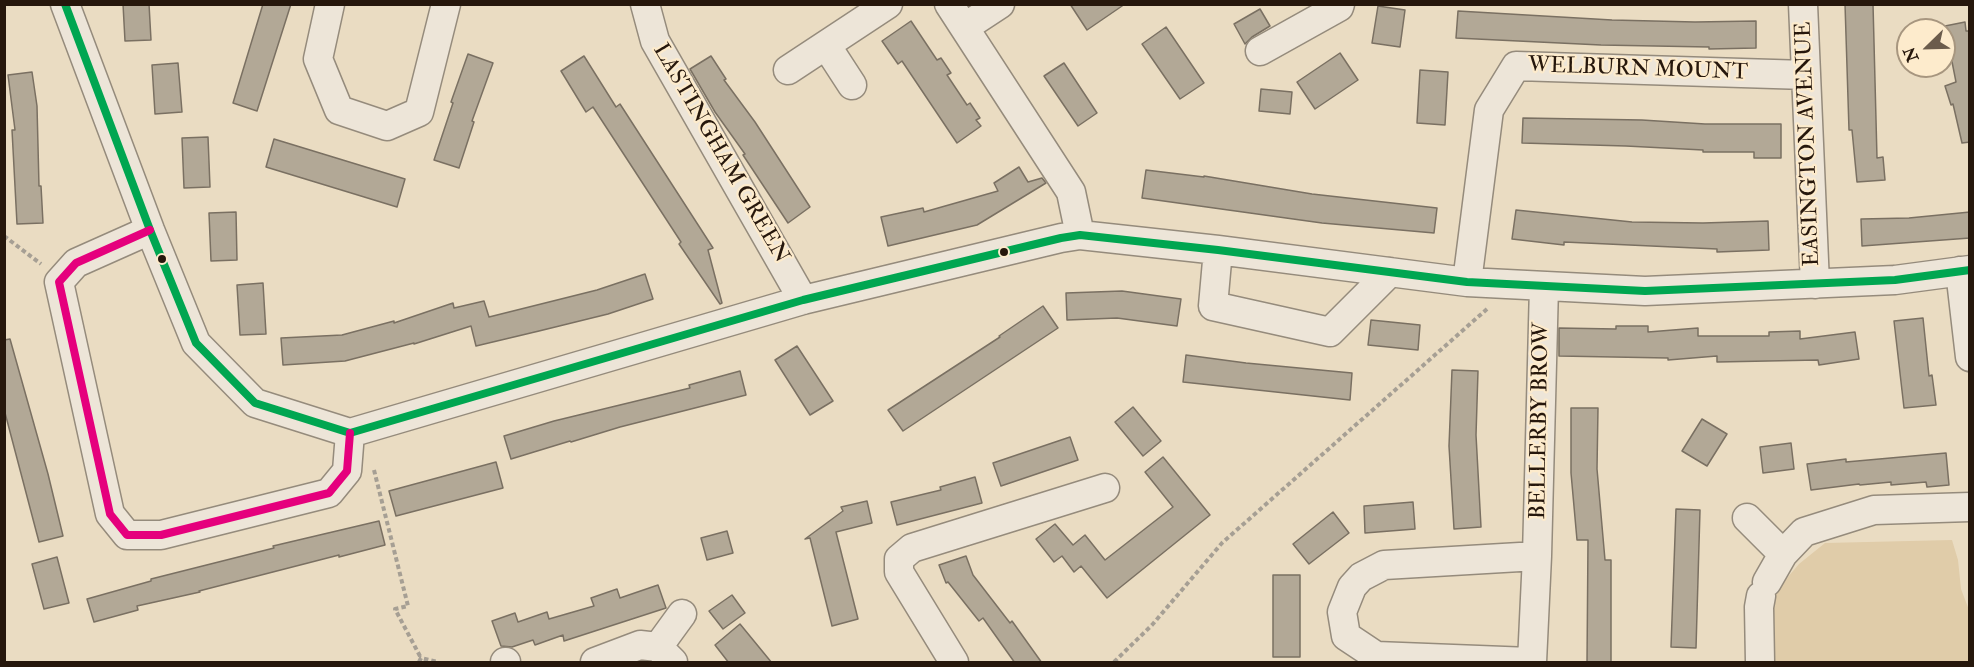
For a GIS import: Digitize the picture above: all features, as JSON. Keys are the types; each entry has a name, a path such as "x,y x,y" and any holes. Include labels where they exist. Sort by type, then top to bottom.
{"street":[{"path":"65,4 150,230 196,343 255,403 356,431 803,300 1080,235 1467,282 1645,291 1895,280 1965,271 1970,357"},
{"path":"330,4 318,59 339,110 387,126 419,112 446,4"},
{"name":"LASTINGHAM GREEN","path":"645,4 655,42 803,300"},
{"path":"788,70 888,4"},
{"path":"1000,4 957,16 1071,192 1080,235"},
{"path":"1260,51 1339,7 1340,4"},
{"name":"EASINGTON AVENUE","path":"1803,4 1815,284"},
{"path":"826,45 852,85"},
{"name":"WELBURN MOUNT","path":"1467,282 1489,110 1516,66 1806,75"},
{"path":"150,230 76,263 58,282 110,514 127,536 161,535 330,494 347,471 356,431"},
{"path":"1218,250 1213,306 1330,332 1390,272"},
{"name":"BELLERBY BROW","path":"1537,556 1384,565 1361,577 1352,587 1342,612 1346,636 1376,656 1531,663 1537,556 1544,286"},
{"path":"954,663 899,572 899,559 912,549 1106,488"},
{"path":"1760,663 1759,606 1764,589 1783,554 1804,532 1874,510 1970,507"},
{"path":"1747,518 1783,554"},
{"path":"595,663 640,645 666,655 682,614"}],"path":[{"path":"4,236 37,260 58,282"},
{"path":"1114,663 1152,625 1222,543 1515,285"},
{"path":"356,431 408,606 394,609 420,660 438,663"}],"shaded area":[{"path":"1952,540 1958,560 1961,589 1969,610 1969,662 1767,662 1775,592 1799,564 1825,543"}],"building":[{"path":"123,4 149,4 151,40 125,41"},
{"path":"263,4 291,4 257,111 233,103"},
{"path":"1070,4 1125,4 1087,30"},
{"path":"1845,4 1873,4 1877,158 1883,157 1885,180 1857,182 1852,130 1849,130"},
{"path":"1378,6 1405,10 1400,47 1372,43"},
{"path":"1260,9 1270,26 1245,44 1234,24"},
{"path":"1458,11 1612,20 1756,21 1756,48 1709,49 1709,47 1601,45 1456,38"},
{"path":"911,21 937,60 941,58 951,73 947,75 967,105 970,103 980,118 976,120 981,126 957,143 902,61 898,64 882,41"},
{"path":"1965,22 1966,31 1970,31 1970,142 1962,143 1953,104 1951,105 1945,86 1956,82 1956,24"},
{"path":"1166,27 1204,83 1180,99 1142,44"},
{"path":"1340,53 1358,80 1315,109 1297,82"},
{"path":"468,54 493,63 472,121 474,122 459,168 434,160"},
{"path":"584,56 616,107 620,104 713,248 708,250 722,303 720,304 679,244 681,242 593,107 586,112 561,71"},
{"path":"711,56 726,79 724,80 755,122 810,207 788,223 743,155 745,154 715,112 690,69"},
{"path":"178,63 182,112 155,114 152,65"},
{"path":"1064,63 1097,113 1078,126 1044,76"},
{"path":"1420,70 1448,72 1445,125 1417,123"},
{"path":"32,72 37,106 39,186 41,186 43,223 17,224 12,130 15,130 8,75"},
{"path":"1261,89 1292,92 1290,114 1259,111"},
{"path":"1523,118 1781,124 1781,158 1754,158 1754,152 1703,152 1703,150 1626,146 1522,143"},
{"path":"208,137 210,187 184,188 182,138"},
{"path":"274,139 405,179 397,207 266,167"},
{"path":"1019,167 1028,182 1042,178 1046,183 977,225 888,246 881,217 923,208 924,212 998,191 994,183"},
{"path":"1146,170 1204,176 1312,194 1437,208 1434,233 1322,223 1142,198"},
{"path":"1516,210 1632,222 1768,221 1769,250 1717,252 1717,249 1564,242 1564,245 1512,239"},
{"path":"236,212 237,260 211,261 209,213"},
{"path":"1970,212 1970,238 1862,246 1861,219 1909,218"},
{"path":"645,274 653,299 608,314 476,346 471,326 414,344 345,361 283,365 281,338 342,335 394,321 394,323 453,303 454,308 484,301 489,317 597,290"},
{"path":"263,283 266,334 240,335 237,285"},
{"path":"1122,291 1181,299 1177,326 1117,318 1067,320 1066,293"},
{"path":"1043,306 1058,328 903,431 888,410"},
{"path":"1923,318 1929,376 1932,375 1936,405 1904,408 1894,321"},
{"path":"1371,320 1420,325 1418,350 1368,345"},
{"path":"1616,326 1648,326 1648,332 1698,328 1698,336 1769,336 1769,332 1800,331 1800,339 1855,332 1859,359 1819,365 1818,360 1717,362 1717,356 1668,360 1668,358 1559,356 1559,328 1616,329"},
{"path":"10,339 63,536 39,542 4,409 4,340"},
{"path":"797,346 833,401 810,415 775,360"},
{"path":"1186,355 1352,373 1350,400 1183,382"},
{"path":"1452,370 1478,371 1476,435 1481,527 1454,529 1449,446"},
{"path":"740,371 746,395 620,427 511,459 504,436 554,421 690,388 689,385"},
{"path":"1133,407 1161,441 1143,456 1115,422"},
{"path":"1571,408 1598,408 1597,469 1605,560 1611,560 1611,663 1587,663 1588,540 1577,540 1571,473"},
{"path":"1702,419 1727,434 1707,466 1682,451"},
{"path":"1070,437 1078,460 1001,486 993,463"},
{"path":"1791,443 1794,469 1763,473 1760,447"},
{"path":"1946,453 1949,485 1927,487 1926,482 1891,485 1891,482 1811,490 1807,464 1846,459 1846,462"},
{"path":"1163,457 1210,515 1107,598 1081,566 1074,572 1062,556 1054,562 1036,539 1055,524 1073,545 1085,535 1105,560 1173,507 1145,472"},
{"path":"496,462 503,488 396,516 389,491"},
{"path":"975,477 982,503 897,525 891,502 941,490 940,487"},
{"path":"867,501 872,523 836,532 858,619 832,626 810,538 805,539 843,511 841,507"},
{"path":"1413,502 1415,529 1365,533 1364,506"},
{"path":"1676,509 1700,510 1696,648 1671,647"},
{"path":"1333,512 1349,533 1309,564 1293,544"},
{"path":"379,521 385,545 137,606 138,610 94,622 87,599 151,581 151,579 274,548 273,546"},
{"path":"727,531 733,553 707,560 701,538"},
{"path":"966,556 973,575 1010,623 1012,621 1042,663 1015,663 983,618 979,621 948,582 946,583 939,565"},
{"path":"57,557 69,603 44,609 32,564"},
{"path":"1273,575 1300,575 1300,657 1273,657"},
{"path":"658,585 666,608 564,641 563,635 535,645 533,640 512,647 501,646 492,621 515,613 518,622 547,612 549,619 594,606 591,598 617,589 620,598"},
{"path":"732,595 745,613 723,629 709,611"},
{"path":"740,624 772,663 729,663 715,645"}],"transit line":[{"path":"65,4 150,230 196,343 255,403 350,433 803,300 1080,235 1467,282 1645,291 1895,280 1970,270"},
{"path":"150,230 76,263 59,282 110,514 127,535 161,535 329,493 347,471 350,433"}]}
